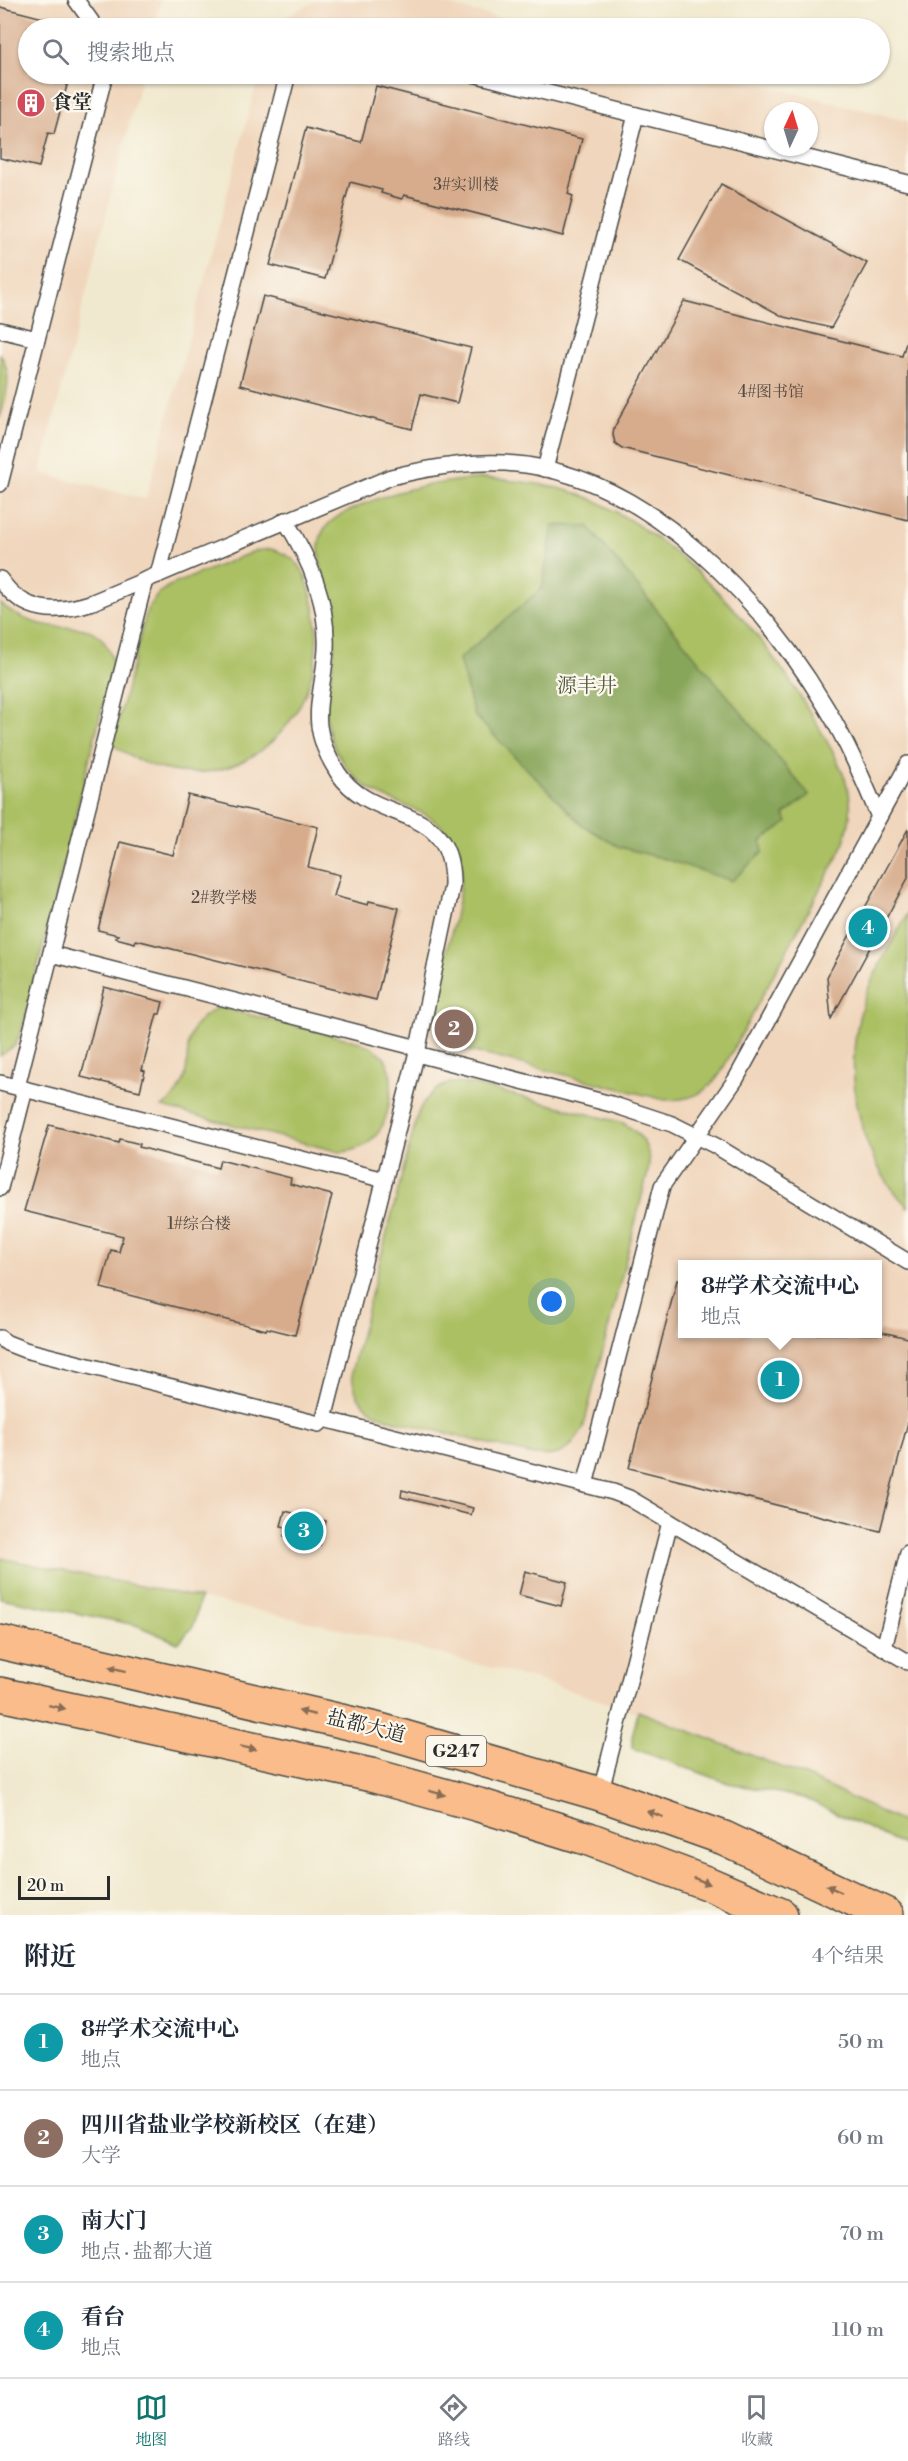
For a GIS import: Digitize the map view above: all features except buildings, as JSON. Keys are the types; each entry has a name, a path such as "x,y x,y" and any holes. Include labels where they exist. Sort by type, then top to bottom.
{"main road":[{"name":"盐都大道","path":"2,1643 380,1730 600,1794 724,1838 887,1915"},
{"name":"G247","path":"0,1694 371,1775 479,1805 589,1839 709,1884 781,1915"}],"lane":[{"path":"76,0 89,18"},
{"path":"0,484 102,84"},
{"path":"0,1188 51,954 285,84"},
{"path":"513,84 908,183"},
{"path":"545,469 636,115"},
{"path":"0,330 37,339"},
{"path":"0,579 17,597 28,603 53,610 71,609 93,602 391,477 462,463 495,463 545,469 589,483 621,497 656,517 719,572 772,631 825,706 852,756 879,817"},
{"path":"0,1338 25,1350 319,1425 324,1419 418,1051 452,886 452,870 440,837 415,818 375,805 354,790 339,774 329,756 320,734 317,715 326,649 322,605 318,584 310,563 285,520"},
{"path":"585,1485 662,1186 736,1079 908,764"},
{"path":"51,954 418,1051 611,1104 672,1124 697,1136 908,1262"},
{"path":"0,1083 385,1180"},
{"path":"324,1419 629,1498 908,1662"},
{"path":"600,1794 670,1522"},
{"path":"884,1648 908,1553"}],"shaded area":[{"path":"0,0 161,0 156,18 18,18 18,84 139,84 40,473 146,499 256,84 759,84 908,121 908,1825 807,1777 678,1726 541,1681 364,1634 0,1558"},
{"path":"318,0 427,0 500,18 282,18"}],"green space":[{"path":"0,354 7,370 8,386 0,418"},
{"path":"483,478 559,488 602,504 636,524 699,573 754,632 778,664 801,697 829,745 847,785 850,815 841,850 720,1074 709,1087 696,1095 665,1100 458,1048 446,1040 436,1025 432,1005 457,908 460,858 451,838 439,824 426,815 365,786 343,762 331,740 326,712 334,659 334,627 319,547 325,528 332,520 345,512 405,490"},
{"name":"源丰井","path":"553,525 588,526 809,795 784,815 788,822 761,841 763,852 732,881 662,858 619,847 582,825 474,715 459,659 542,588"},
{"path":"271,549 289,556 300,566 312,598 316,643 309,685 291,720 264,748 231,766 193,773 153,766 112,744 146,614 155,598 169,586 255,551"},
{"path":"0,603 18,616 30,621 90,631 104,641 113,664 22,1030 15,1045 0,1056"},
{"path":"908,913 908,1207 890,1185 875,1161 864,1134 857,1106 854,1049 858,1021 866,994 880,963"},
{"path":"219,1007 360,1042 379,1052 388,1065 390,1096 382,1127 370,1142 361,1148 340,1152 162,1107 176,1094 184,1081 189,1042 193,1030 202,1018"},
{"path":"450,1083 471,1084 623,1123 641,1137 647,1149 648,1172 583,1429 572,1444 561,1453 547,1456 529,1454 385,1418 364,1405 356,1393 352,1369 418,1113 431,1095"},
{"path":"0,1558 200,1598 193,1627 178,1643 136,1625 0,1598"},
{"path":"638,1711 807,1777 908,1825 908,1847 804,1798 728,1783 632,1748"}],"place":[{"name":"食堂","path":"31,103"},
{"name":"看台","path":"868,928"},
{"name":"四川省盐业学校新校区（在建）","path":"454,1029"},
{"name":"8#学术交流中心","path":"780,1380"},
{"name":"南大门","path":"304,1531"}]}
